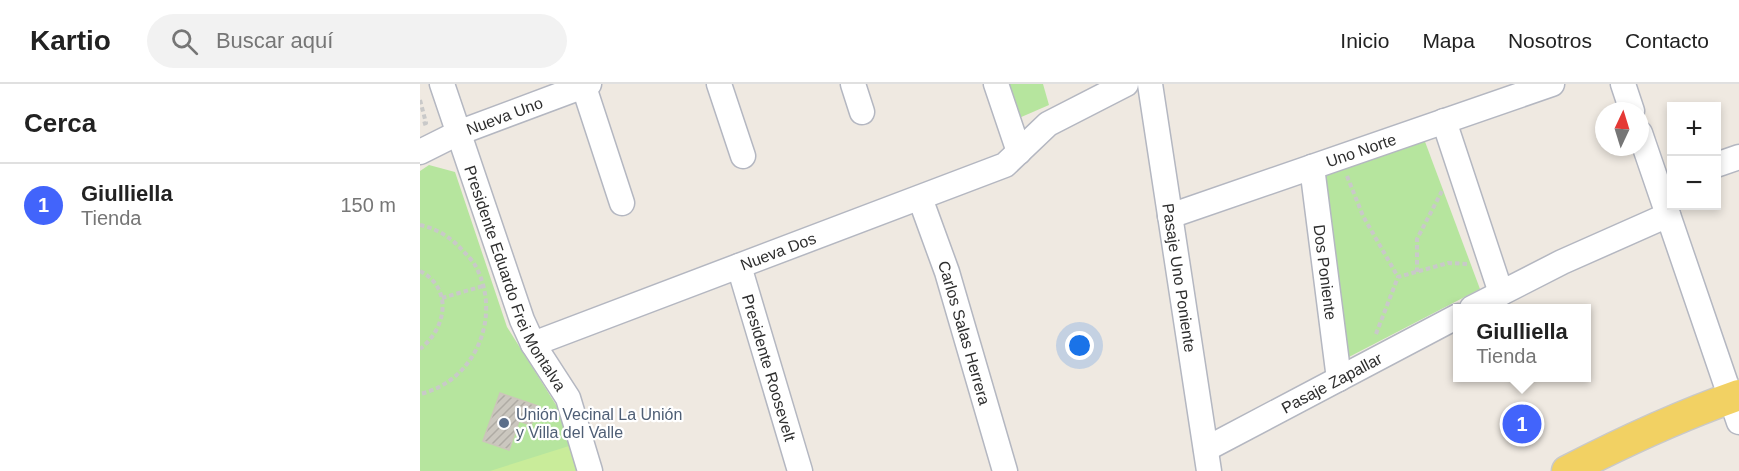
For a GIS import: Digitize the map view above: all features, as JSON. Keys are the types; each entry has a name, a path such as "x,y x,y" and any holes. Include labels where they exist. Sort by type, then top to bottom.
{"main road":[{"path":"1566,471 1641,433 1736,405"}],"street":[{"name":"Presidente Eduardo Frei Montalva","path":"442,84 522,320 533,344 568,398 590,471"},
{"path":"719,84 743,156"},
{"path":"853,84 862,112"},
{"path":"996,84 1019,152"},
{"name":"Nueva Dos","path":"533,344 1005,165 1048,124 1126,84"},
{"name":"Pasaje Uno Poniente","path":"1150,84 1207,460"},
{"name":"Uno Norte","path":"1170,216 1552,84"},
{"path":"1623,84 1629,102"},
{"name":"Nueva Uno","path":"420,152 458,133 585,85"},
{"path":"585,85 622,203"},
{"path":"1444,121 1501,293"},
{"path":"1649,151 1665,184 1668,215 1736,405"},
{"path":"1721,163 1739,157"},
{"name":"Dos Poniente","path":"1312,167 1339,379"},
{"name":"Carlos Salas Herrera","path":"920,198 946,272 1005,471"},
{"path":"1481,304 1562,262 1668,215"},
{"name":"Presidente Roosevelt","path":"739,266 800,471"},
{"name":"Pasaje Zapallar","path":"1207,460 1339,379 1453,319"}],"path":[{"path":"420,100 426,123 420,126"},
{"path":"1340,157 1363,216 1398,277"},
{"path":"1417,272 1417,239 1457,162"},
{"path":"420,225 455,241 475,265 485,293 486,323 476,352 457,376 432,392 420,394"},
{"path":"1398,277 1448,263 1491,264"},
{"path":"420,271 435,284 442,298 443,312 440,327 432,339 420,349"},
{"path":"1364,365 1398,277"},
{"path":"442,298 483,286"}],"green space":[{"path":"1009,84 1043,84 1049,105 1019,118"},
{"path":"1424,139 1480,289 1347,358 1321,174"},
{"path":"429,165 455,172 507,327 563,416 580,471 420,471 420,171"},
{"path":"569,446 576,471 490,471"}],"building":[{"name":"Unión Vecinal La Unión y Villa del Valle","path":"500,393 538,406 531,425 519,421 509,450 483,441"},
{"path":"1526,407 1539,431 1518,442 1505,418"}],"place":[{"name":"Unión Vecinal La Unión y Villa del Valle","path":"504,423"},
{"name":"Giulliella","path":"1522,424"}]}
